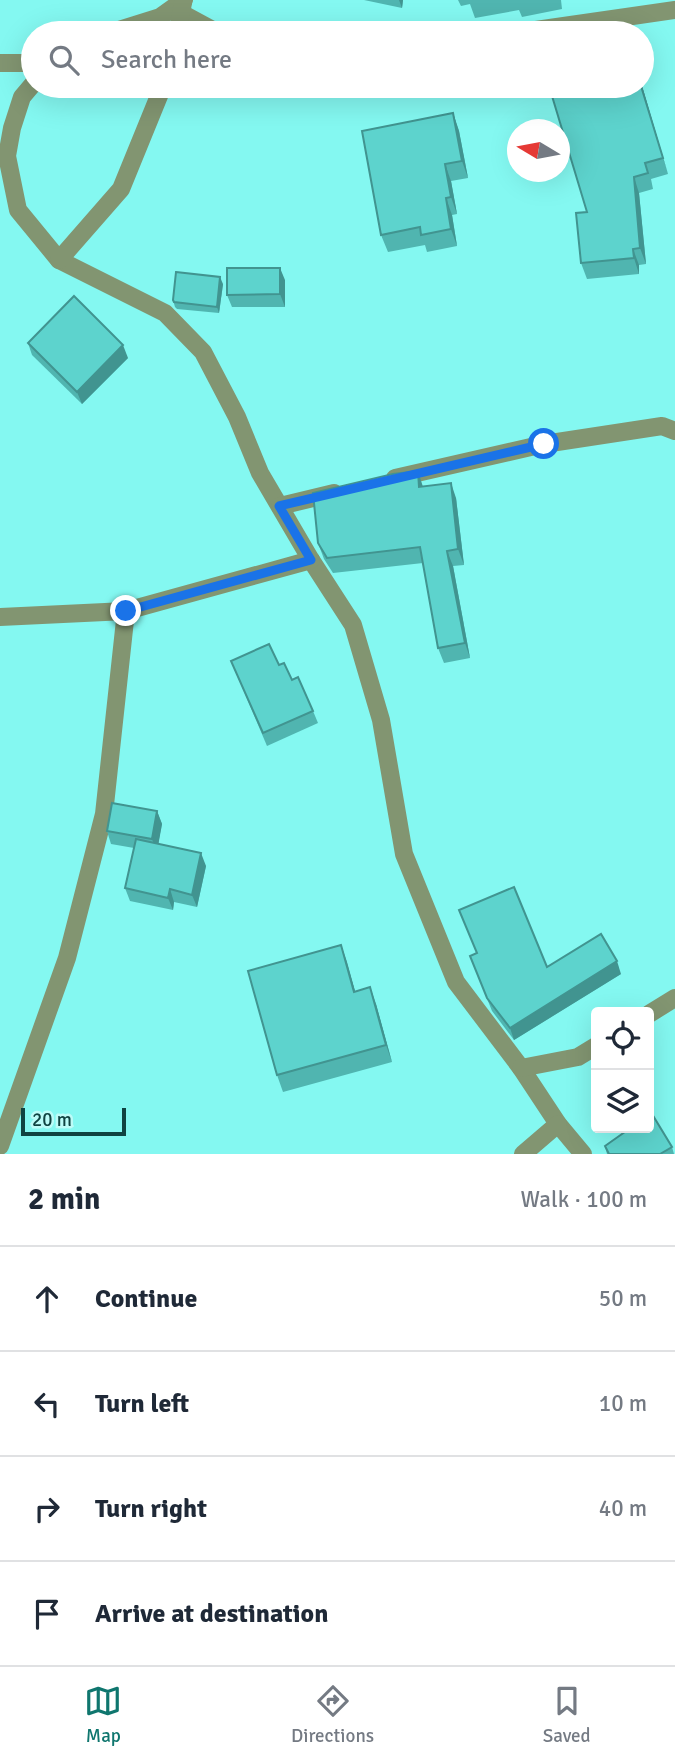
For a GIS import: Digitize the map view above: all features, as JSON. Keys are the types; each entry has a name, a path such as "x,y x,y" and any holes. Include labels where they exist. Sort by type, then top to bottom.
{"street":[{"path":"150,21 183,5 203,21"},
{"path":"598,21 675,10"},
{"path":"0,63 21,63"},
{"path":"22,98 7,156 18,210 60,260 165,313 203,352 237,417 260,473 353,625 381,720 404,853 456,982 521,1068 558,1124 583,1154"},
{"path":"60,260 121,189 158,98"},
{"path":"372,484 544,444 662,426 675,431"},
{"path":"279,506 346,490"},
{"path":"0,617 126,611 311,560"},
{"path":"0,1146 67,958 104,814 126,611"},
{"path":"654,1011 675,998"},
{"path":"521,1068 578,1057 591,1049"},
{"path":"523,1154 558,1124"}],"building":[{"path":"553,98 645,98 663,158 645,163 648,173 634,177 640,248 633,249 634,258 581,263 576,213 587,212 570,156 570,119 559,119"},
{"path":"453,113 462,161 445,164 451,197 446,198 451,229 421,235 420,227 381,235 362,131"},
{"path":"227,268 280,268 280,294 227,295"},
{"path":"176,272 220,277 217,307 174,302"},
{"path":"74,296 123,345 77,392 28,343"},
{"path":"418,471 419,487 451,483 458,549 447,551 465,643 438,648 420,547 327,558 318,543 313,493 393,474"},
{"path":"269,644 279,665 284,663 292,680 298,677 313,711 263,733 231,661"},
{"path":"112,803 157,811 152,839 107,831"},
{"path":"136,839 201,853 192,895 170,889 168,898 125,888"},
{"path":"514,887 547,967 601,934 617,961 510,1028 487,998 470,956 477,953 459,910"},
{"path":"341,945 354,992 370,987 386,1045 277,1075 248,971"},
{"path":"654,1117 672,1147 660,1154 609,1154 605,1146 623,1133 654,1133"}],"route":[{"path":"126,611 311,560 279,506 544,444"}]}
